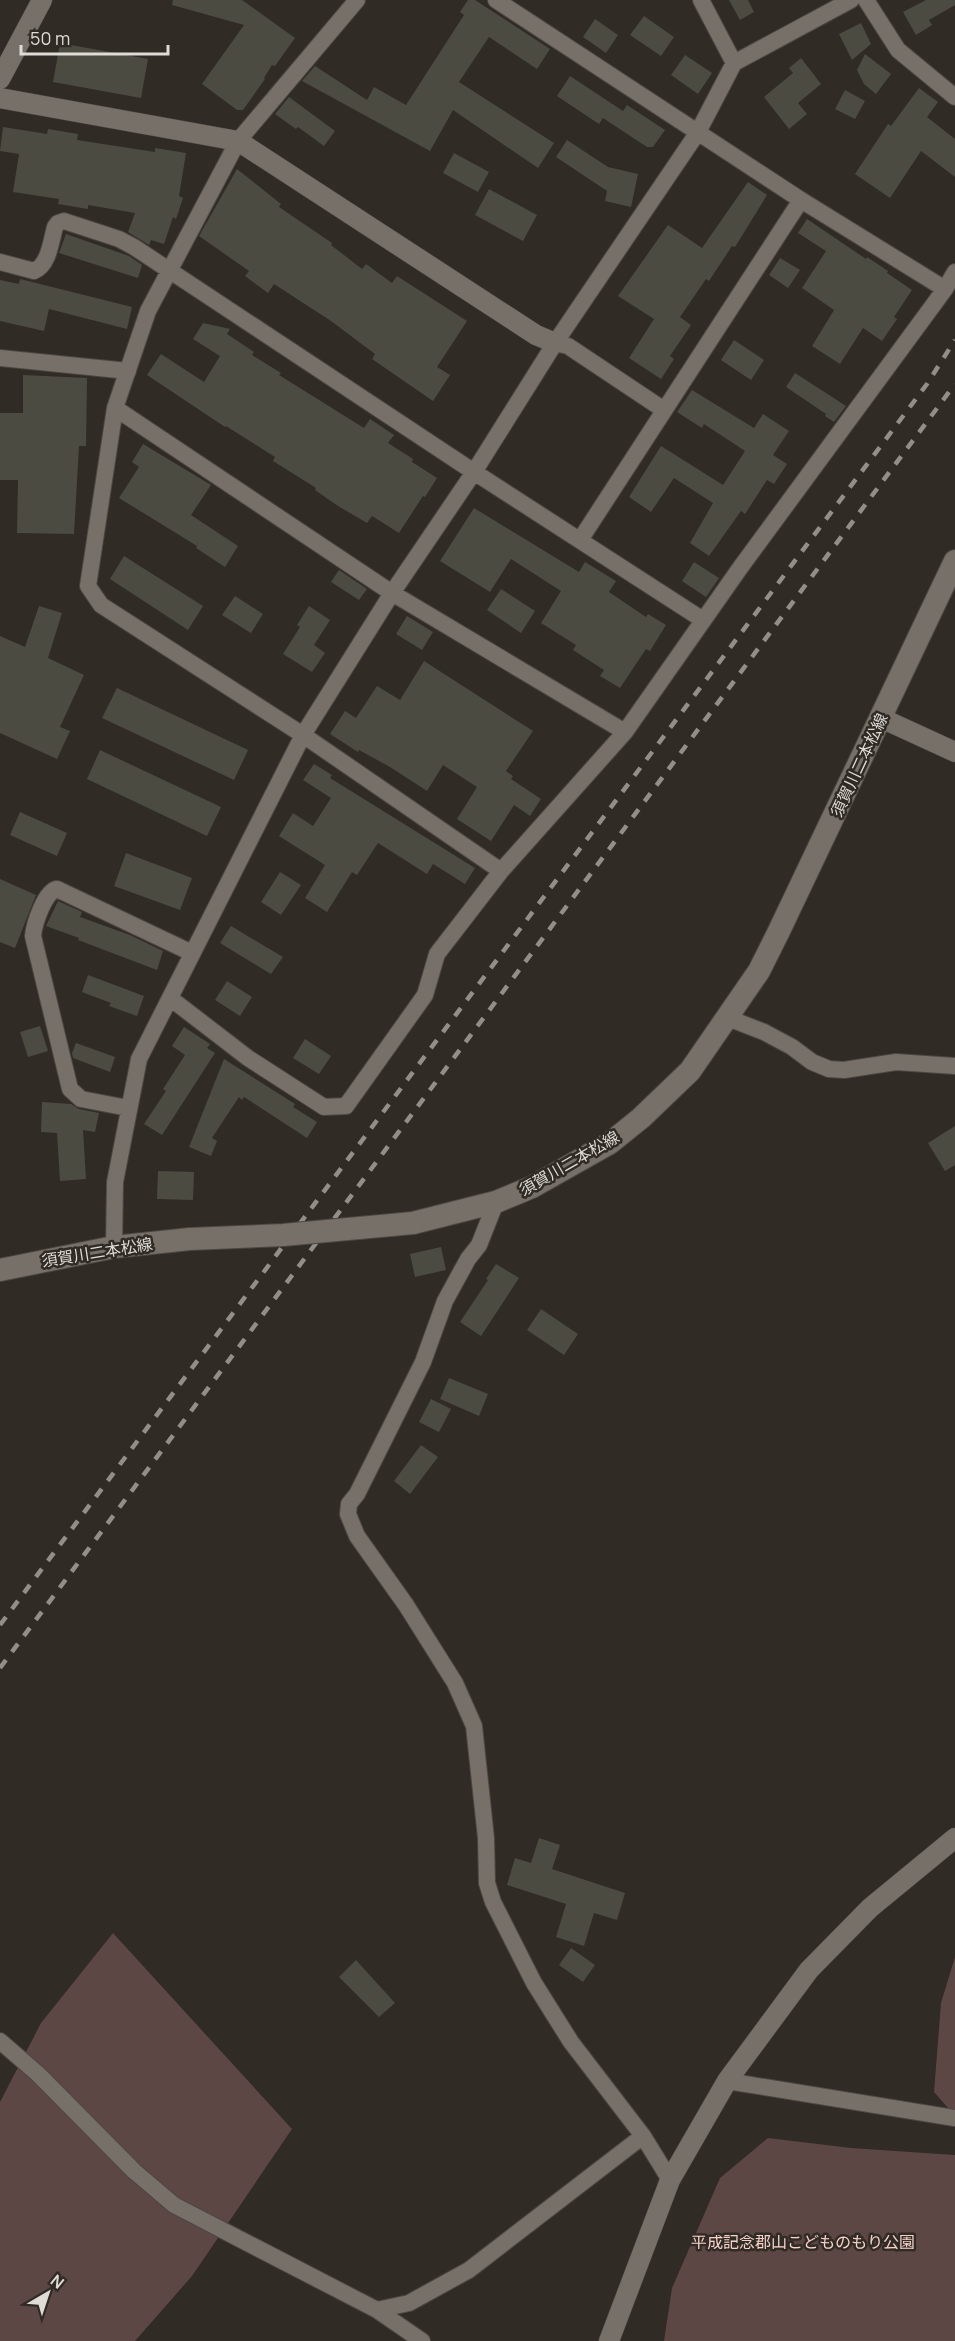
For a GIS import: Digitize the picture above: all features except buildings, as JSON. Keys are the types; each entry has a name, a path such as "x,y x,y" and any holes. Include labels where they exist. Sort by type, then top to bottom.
{"main road":[{"name":"須賀川二本松線","path":"0,1270 114,1248 190,1239 284,1235 413,1223 496,1202 531,1187 610,1143 641,1118 690,1071 759,971 955,561"}],"street":[{"path":"0,79 42,0"},
{"path":"357,0 238,141 148,311 115,408 88,586 101,605 303,735 501,871"},
{"path":"496,0 801,200 945,289"},
{"path":"701,0 735,63"},
{"path":"114,1248 115,1182 139,1059 303,735 392,593 474,472 555,343 698,132 735,63 864,0 898,50 955,97"},
{"path":"0,98 238,141 536,335 568,346 664,410"},
{"path":"580,540 801,200"},
{"path":"0,262 34,271 39,269 45,264 55,227 58,223 68,221 126,243 703,620"},
{"path":"170,998 248,1058 324,1107 346,1106 425,995 437,954 501,871 625,732 703,620 945,289 955,272"},
{"path":"0,358 128,371"},
{"path":"115,408 392,593 625,732"},
{"path":"881,718 955,752"},
{"path":"128,1108 81,1099 70,1089 33,936 36,920 49,892 57,889 192,953"},
{"path":"728,1018 764,1032 792,1047 812,1062 829,1068 844,1070 896,1062 955,1066"},
{"path":"496,1202 479,1245 468,1259 445,1301 423,1362 357,1494 349,1504 348,1514 357,1536 406,1605 455,1683 474,1726 486,1838 487,1883 493,1902 534,1983 565,2032 643,2136 670,2180"},
{"path":"609,2341 670,2180 727,2081 808,1970 870,1908 955,1838"},
{"path":"0,2041 38,2074 135,2171 174,2205 377,2310 422,2341"},
{"path":"727,2081 955,2118"},
{"path":"377,2310 409,2303 469,2270 643,2136"}],"green space":[{"path":"113,1933 292,2129 192,2276 135,2341 0,2341 0,2102 41,2023"},
{"path":"955,1957 955,2116 934,2092 941,2003"},
{"name":"平成記念郡山こどものもり公園","path":"768,2138 851,2148 955,2155 955,2341 664,2341 672,2288 720,2178"}],"railway":[{"path":"0,1625 927,384 955,340"},
{"path":"0,1668 955,384"}]}
